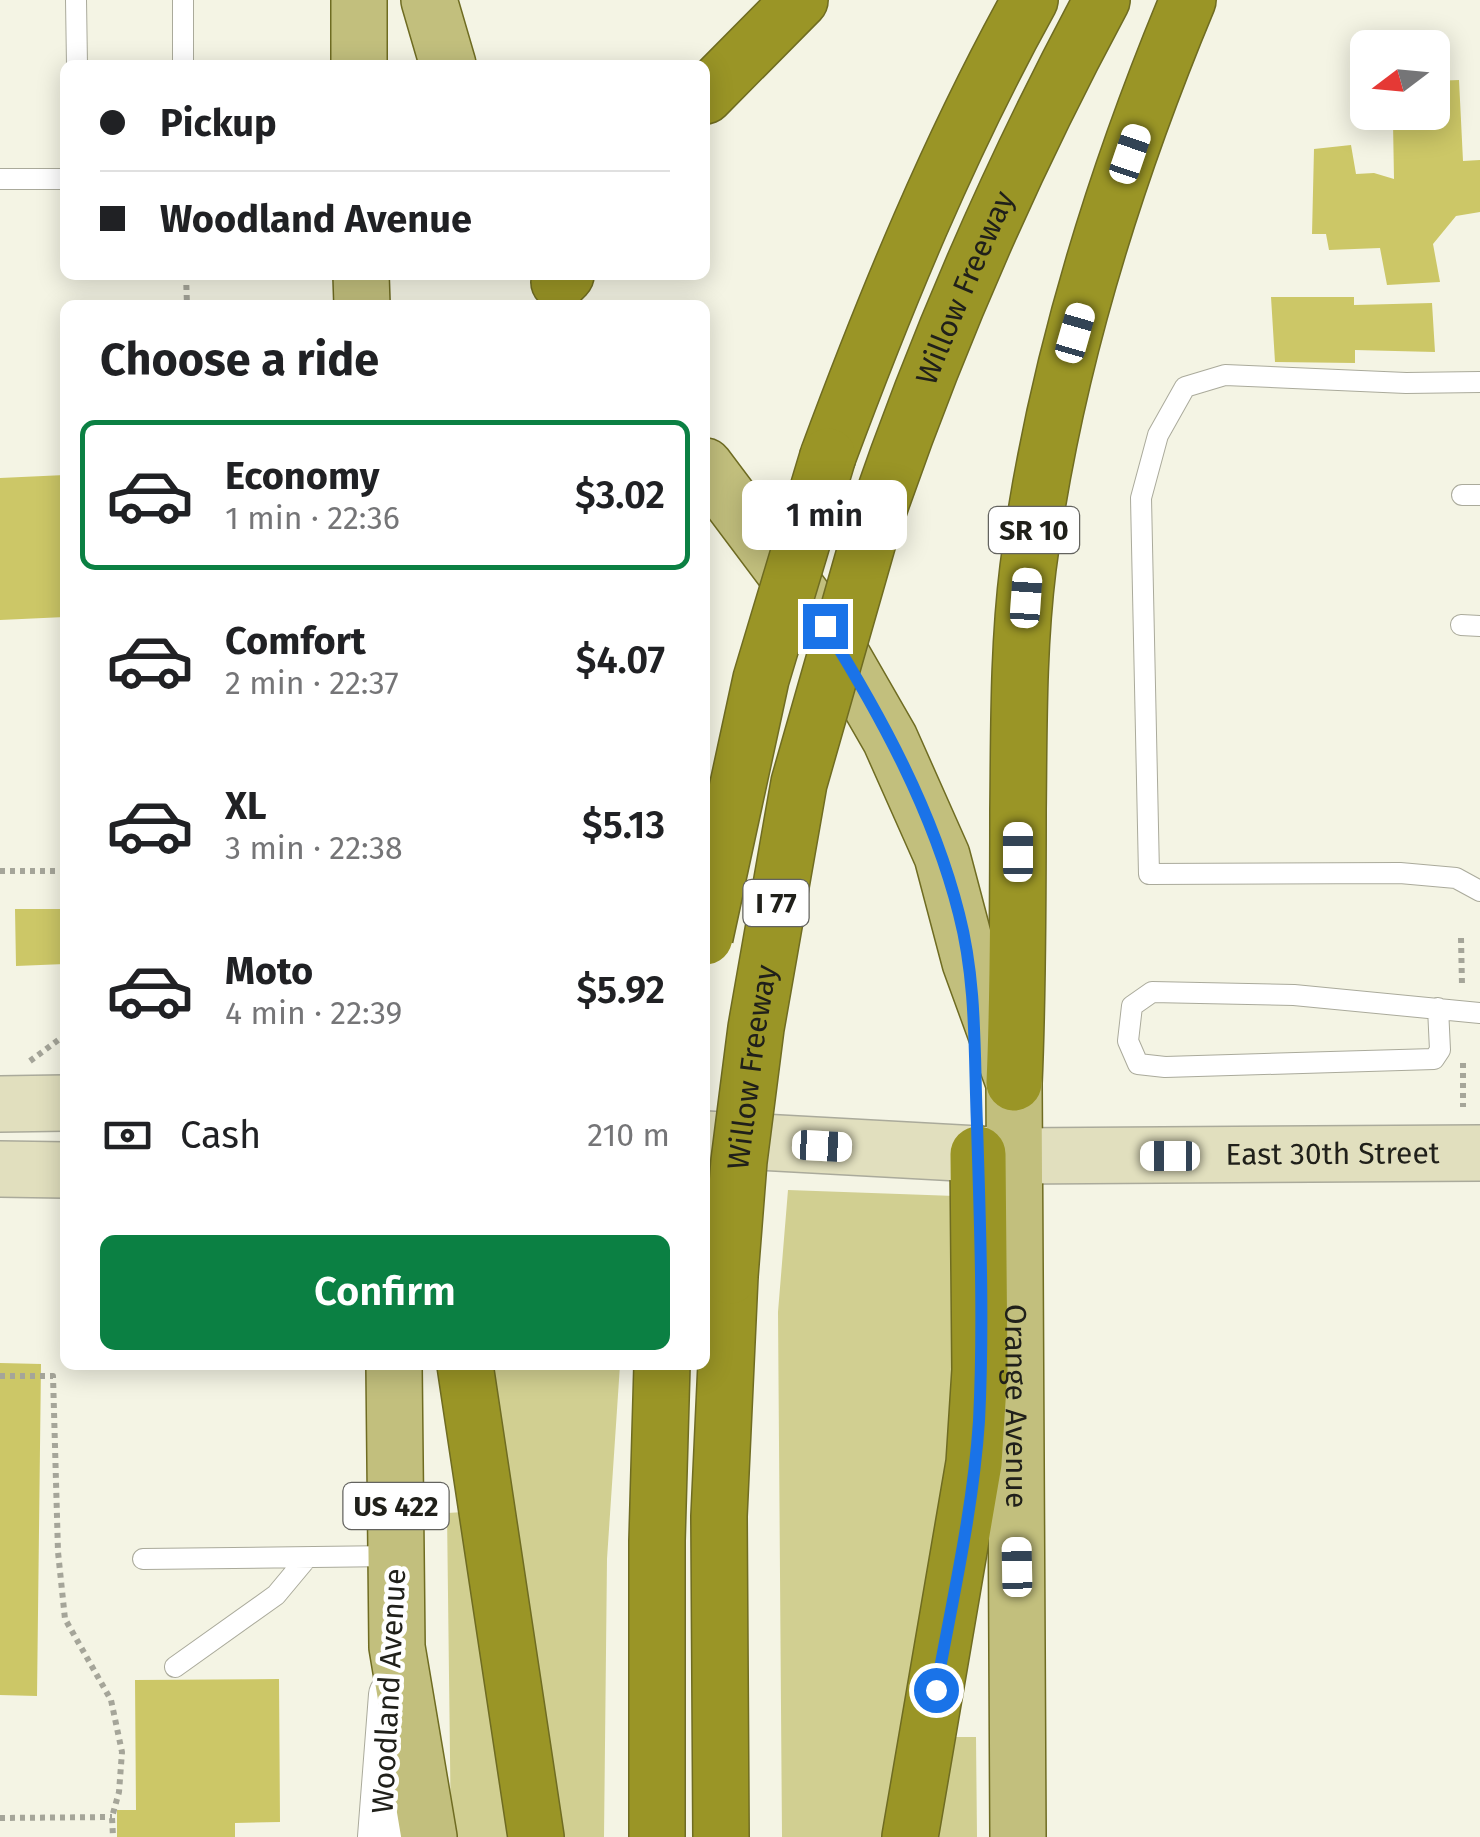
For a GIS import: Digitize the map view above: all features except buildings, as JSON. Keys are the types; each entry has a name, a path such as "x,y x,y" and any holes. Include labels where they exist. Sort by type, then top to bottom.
{"highway":[{"name":"I 77","path":"710,911 761,679 828,456 907,253 1030,0"},
{"name":"Willow Freeway","path":"721,1837 719,1516 730,1276 751,1066 789,834 821,700 907,426 1000,201 1102,0"},
{"name":"SR 10","path":"1014,1083 1020,686 1028,570 1037,509 1060,392 1098,256 1150,96 1188,0"},
{"path":"710,91 794,7"},
{"path":"710,112 794,7"},
{"path":"910,1837 974,1463 996,1155"},
{"path":"467,1370 536,1837"},
{"path":"657,1837 657,1541 662,1370"}],"main road":[{"path":"358,0 359,60"},
{"path":"428,0 446,60"},
{"path":"710,473 794,583 864,688 919,800 942,856 970,962 1014,1083 996,1155"},
{"path":"970,962 996,1155"},
{"path":"14,1084 60,1101"},
{"name":"East 30th Street","path":"710,1139 996,1155 1480,1154"},
{"name":"Orange Avenue","path":"996,1155 1018,1837"},
{"path":"0,1169 60,1170"},
{"name":"Woodland Avenue","path":"394,1370 397,1647"},
{"name":"US 422","path":"397,1647 429,1837"}],"street":[{"name":"Woodland Avenue","path":"382,1837 397,1647"}],"lane":[{"path":"76,0 77,60"},
{"path":"183,0 183,60"},
{"path":"0,179 60,179"},
{"path":"1480,382 1406,383 1225,374 1185,388 1158,435 1140,498 1148,874 1400,873 1456,878 1480,891"},
{"path":"1438,1008 1440,1050 1434,1059 1165,1066 1138,1064 1128,1040 1132,1006 1152,992 1294,995 1438,1008 1480,1013"},
{"path":"143,1559 396,1556"},
{"path":"175,1666 276,1595 306,1559"}],"path":[{"path":"0,872 60,871"},
{"path":"14,1084 60,1041"},
{"path":"0,1376 53,1376 58,1552 65,1619 110,1700 122,1752 119,1792 112,1817 114,1837"},
{"path":"0,1818 112,1817"}],"shaded area":[{"path":"788,1190 955,1196 969,1340 895,1837 782,1837 778,1312"},
{"path":"484,1370 620,1370 607,1559 604,1837 553,1837"},
{"path":"464,1512 509,1837 451,1837 447,1513"},
{"path":"954,1737 976,1737 977,1837 938,1837"}],"route":[{"path":"825,626 864,688 919,800 942,856 970,962 978,1154 978,1422 969,1507 936,1690"}]}
